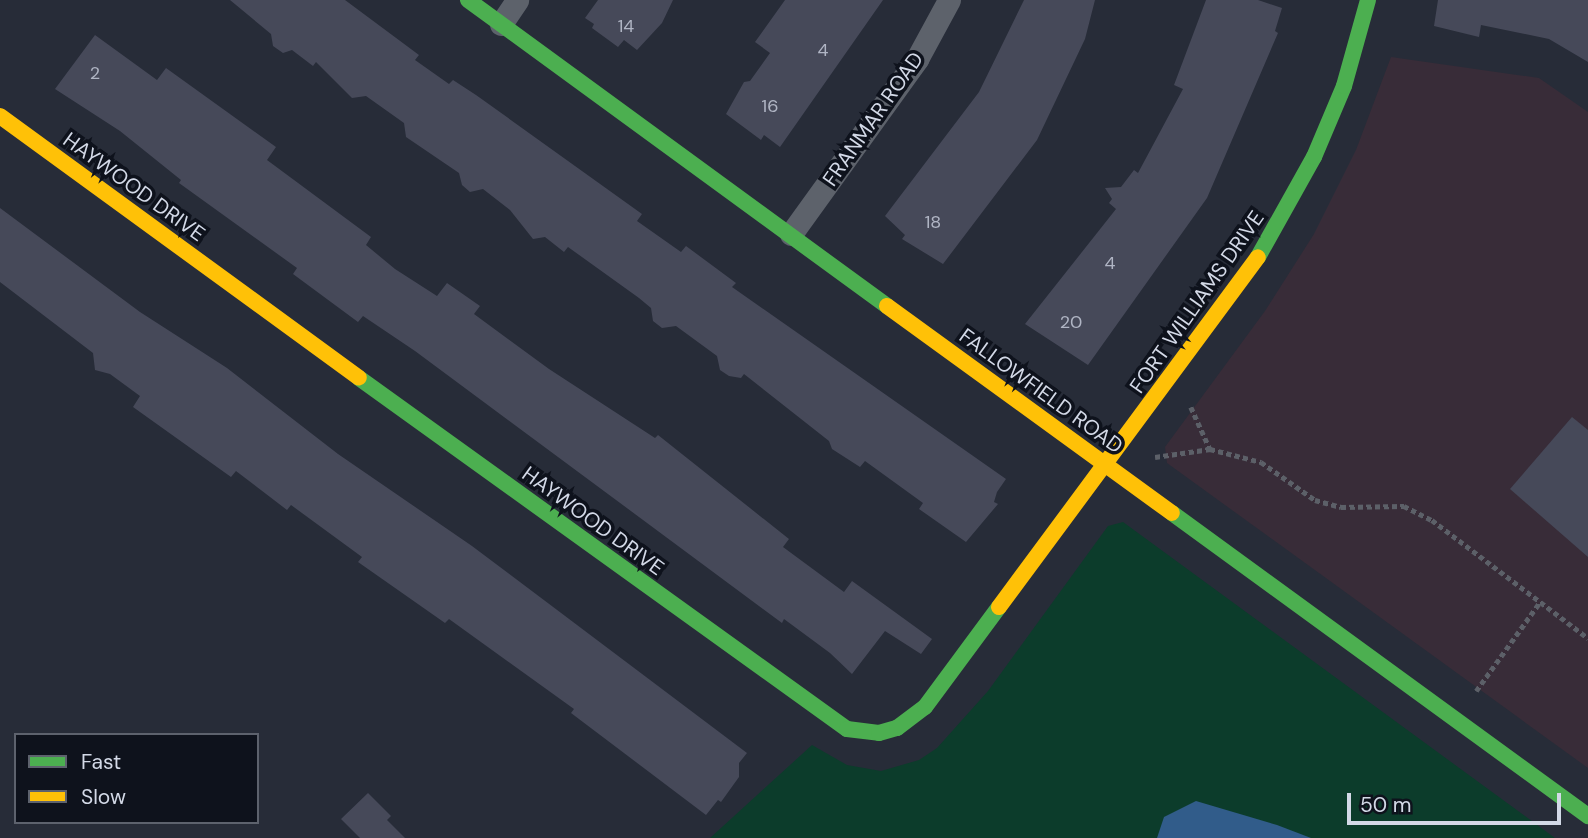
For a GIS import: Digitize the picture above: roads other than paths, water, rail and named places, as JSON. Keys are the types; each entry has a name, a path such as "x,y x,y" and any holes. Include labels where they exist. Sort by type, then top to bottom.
{"street":[{"name":"FALLOWFIELD ROAD","path":"468,0 1588,816"},
{"path":"501,24 517,0"},
{"name":"FRANMAR ROAD","path":"791,234 917,59 949,0"},
{"name":"FORT WILLIAMS DRIVE","path":"1106,464 1251,268 1287,210 1343,86 1368,0"},
{"name":"HAYWOOD DRIVE","path":"0,116 847,729 879,733 897,728 925,707 1106,464"}],"water":[{"path":"1196,801 1311,838 1157,838 1164,817"}]}
